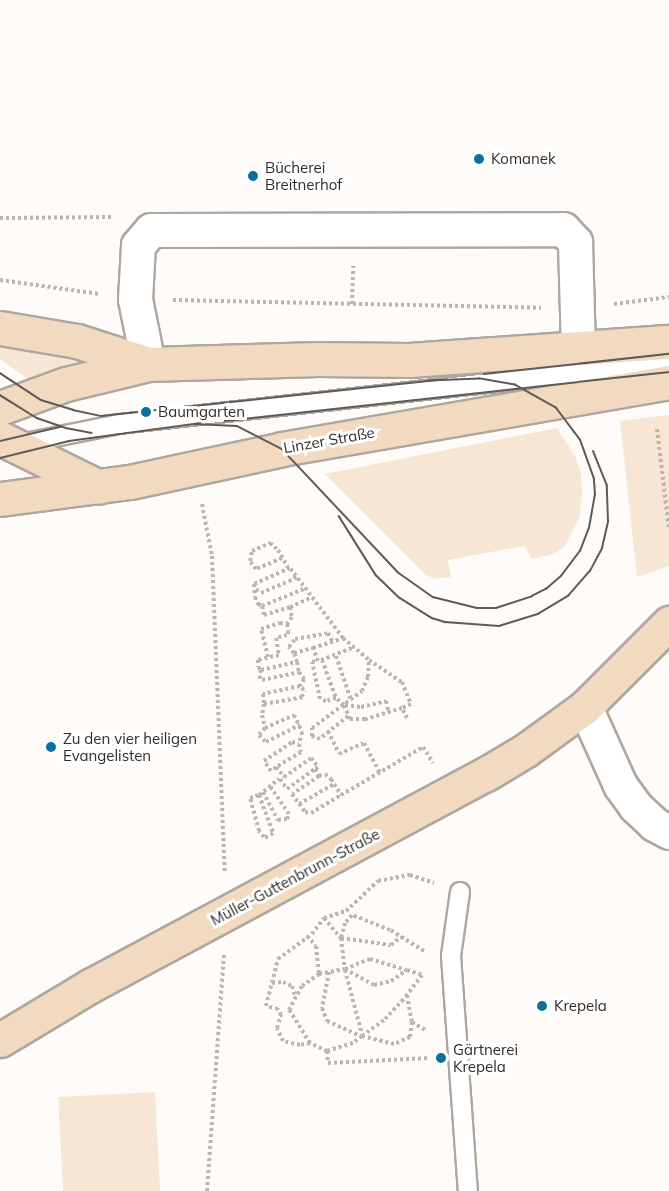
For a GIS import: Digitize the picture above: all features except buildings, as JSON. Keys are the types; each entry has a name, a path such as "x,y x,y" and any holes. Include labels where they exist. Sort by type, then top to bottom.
{"main road":[{"path":"0,328 77,341 148,364"},
{"path":"0,408 66,384 148,364 409,360 669,342"},
{"name":"Linzer Straße","path":"0,499 99,487 282,448 669,382"},
{"path":"4,444 99,487"},
{"path":"585,707 669,622"},
{"name":"Müller-Guttenbrunn-Straße","path":"0,1040 90,986 486,774 560,727 585,707"}],"street":[{"path":"148,364 135,299 138,245 151,230 563,229 574,242 578,348"},
{"path":"585,707 620,785 641,812 654,824 669,832"}],"lane":[{"path":"4,444 119,424 669,363"},
{"path":"460,892 451,956 468,1191"}],"path":[{"path":"0,218 133,217 151,230"},
{"path":"0,280 135,299 576,309 669,297"},
{"path":"657,429 669,529"},
{"path":"202,502 212,556"},
{"path":"282,558 256,568 250,561 252,551 270,543 278,550 288,567 297,575 343,638 352,648 402,682 411,704 365,719 350,719 344,705 336,698 313,648"},
{"path":"262,606 258,604 255,597 254,584 288,567"},
{"path":"256,589 261,593 294,579 297,575"},
{"path":"262,606 306,588"},
{"path":"262,606 262,613 267,615 312,597"},
{"path":"287,624 292,617 290,607"},
{"path":"268,657 261,629 280,623 287,624"},
{"path":"287,624 289,631 287,635 276,638 279,655 258,660 261,670 259,676 262,680 298,672"},
{"path":"265,728 261,709 264,704 262,694 300,686 304,679 298,672 294,653 289,647 295,639 328,633 333,643"},
{"path":"294,653 333,643 343,638"},
{"path":"336,698 326,701 320,699 312,662 336,656 352,648"},
{"path":"336,656 351,700"},
{"path":"348,716 316,739 311,730 351,700 366,685 369,660"},
{"path":"261,670 297,662"},
{"path":"264,704 302,697 304,690 300,686"},
{"path":"344,705 361,707 386,701 389,713"},
{"path":"402,708 407,718"},
{"path":"299,744 292,742 264,761 270,771 301,752 299,744 303,736 300,725 294,715 265,728 259,735 261,740 266,742 300,725"},
{"path":"328,731 339,754 364,743 380,773"},
{"path":"341,795 325,774 292,794 305,812 311,813 423,746 435,766"},
{"path":"261,793 273,833 268,837 264,837 259,831 250,798 261,793 270,786 282,778 311,758 318,767 287,789 282,778 276,767"},
{"path":"315,769 319,776"},
{"path":"299,804 334,784"},
{"path":"261,793 278,820 287,819 289,813 270,786"},
{"path":"289,1010 266,1006 279,959 324,918 346,911 378,881 410,875 460,892"},
{"path":"346,911 401,937 428,954 451,956"},
{"path":"352,915 345,923 341,938 345,969 362,1036"},
{"path":"324,918 341,938 391,945 401,937"},
{"path":"306,936 316,946 319,974"},
{"path":"370,959 422,975 385,1019 353,1043 327,1051 310,1042 289,1010 294,996 319,974 345,969 370,959"},
{"path":"345,969 374,985 391,981 407,970"},
{"path":"329,972 321,1008 327,1021 362,1036 394,1044 410,1037 412,1022 407,995"},
{"path":"272,983 283,982 292,986 294,996"},
{"path":"278,1009 281,1015 277,1028 283,1041 300,1046 310,1042"},
{"path":"327,1051 328,1063 459,1056"}],"shaded area":[{"path":"0,345 56,349 96,365 36,385 0,359"},
{"path":"669,415 669,566 637,577 620,421"},
{"path":"557,428 575,456 581,473 580,516 564,547 553,554 532,559 524,546 448,560 451,577 436,579 426,575 325,474"},
{"path":"155,1092 160,1191 63,1191 58,1097"}],"tram line":[{"path":"484,374 669,354"},
{"path":"225,421 669,372"},
{"path":"0,373 41,400 101,416 437,380"},
{"path":"194,424 237,426 282,449 399,573 433,597 477,608 496,608 546,589 561,576 580,551 589,528 595,495 594,479 580,440 556,408 515,385 480,379 429,381"},
{"path":"0,395 37,418 66,428 92,433"},
{"path":"0,458 69,441 201,423"},
{"path":"0,441 60,427"},
{"path":"339,516 376,575 400,598 432,618 445,622 499,626 538,614 568,596 590,571 602,548 608,522 607,486 593,452"}],"place":[{"name":"Komanek","path":"479,159"},
{"name":"Bücherei Breitnerhof","path":"253,176"},
{"name":"Baumgarten","path":"146,412"},
{"name":"Zu den vier heiligen Evangelisten","path":"51,747"},
{"name":"Krepela","path":"542,1006"},
{"name":"Gärtnerei Krepela","path":"441,1058"}]}
